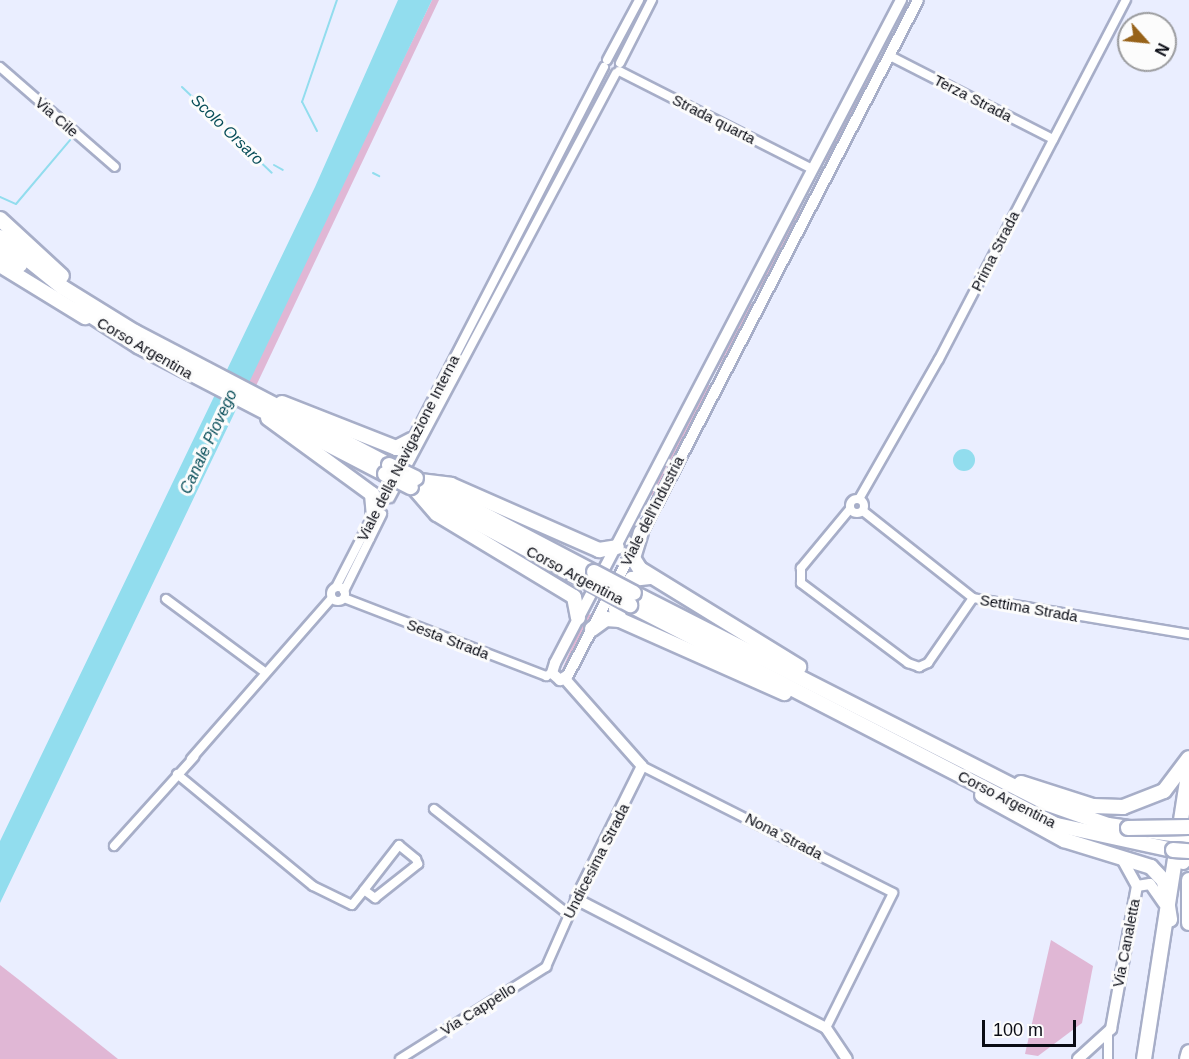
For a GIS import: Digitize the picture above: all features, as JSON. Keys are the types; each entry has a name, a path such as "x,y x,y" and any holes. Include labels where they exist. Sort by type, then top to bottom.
{"highway":[{"path":"0,219 101,312"},
{"name":"Corso Argentina","path":"0,237 101,312 200,373"},
{"name":"Corso Argentina","path":"0,250 116,333 200,373 416,484 937,764 1044,811 1128,828 1171,834 1189,833"},
{"path":"0,265 116,333"},
{"path":"261,404 295,406 396,448 412,440"},
{"path":"261,404 282,434 372,494 374,518"},
{"path":"416,484 451,485 599,550 617,546"},
{"path":"416,484 437,514 574,597 578,618"},
{"path":"641,532 633,558 652,578 882,719"},
{"path":"620,620 616,609 632,579 652,578"},
{"name":"Corso Argentina","path":"632,599 943,750 1044,811 1089,835 1189,851"},
{"path":"592,629 606,619 620,620 875,731"},
{"path":"943,750 1042,791 1107,808 1154,798 1174,782 1189,758"},
{"path":"937,764 1029,824 1117,854 1158,873 1168,894 1170,920"},
{"path":"1170,920 1189,769"},
{"path":"1128,828 1189,827"},
{"path":"1144,1059 1189,833"},
{"path":"1189,880 1189,923"},
{"path":"1164,904 1170,920"},
{"path":"1187,1059 1189,1052"}],"street":[{"name":"Viale della Navigazione Interna","path":"114,846 332,598 639,0"},
{"name":"Viale della Navigazione Interna","path":"344,594 652,0"},
{"name":"Viale dell'Industria","path":"552,673 578,618 901,0"},
{"name":"Viale dell'Industria","path":"565,679 918,0"},
{"name":"Prima Strada","path":"974,598 928,663 919,667 908,663 801,583 801,568 859,499 1053,139 1125,0"},
{"path":"880,43 890,57"},
{"path":"874,53 890,57"},
{"name":"Terza Strada","path":"890,57 1053,139"},
{"path":"606,63 618,69"},
{"path":"606,63 618,69"},
{"name":"Via Cile","path":"0,67 115,167"},
{"name":"Strada quarta","path":"618,69 812,169"},
{"path":"812,169 830,171"},
{"path":"812,169 822,184"},
{"path":"544,185 554,190"},
{"path":"749,291 763,298"},
{"path":"487,295 492,304 499,296"},
{"path":"480,309 486,322"},
{"path":"707,372 721,379"},
{"path":"850,509 863,511 859,499"},
{"name":"Settima Strada","path":"863,511 974,598 1189,634"},
{"path":"336,587 344,594"},
{"path":"332,598 344,594"},
{"name":"Sesta Strada","path":"344,594 546,676 552,673"},
{"path":"166,599 266,673"},
{"path":"552,673 565,679"},
{"name":"Nona Strada","path":"565,679 642,766 893,893 826,1028"},
{"name":"Undicesima Strada","path":"554,957 568,914 642,766"},
{"path":"177,774 313,886 352,905 399,845 416,859 418,864 375,898 364,890"},
{"path":"434,809 568,914"},
{"path":"1117,854 1131,868 1137,886 1150,884 1164,904"},
{"name":"Via Canaletta","path":"1108,1059 1108,1034 1137,886"},
{"path":"576,899 826,1028 847,1059"},
{"name":"Via Cappello","path":"400,1059 554,957"},
{"path":"1078,1059 1108,1034"}],"shaded area":[{"path":"432,0 439,0 255,388 247,384 259,357"},
{"path":"874,61 879,65 829,164 824,160 828,149"},
{"path":"799,209 806,213 760,289 757,285"},
{"path":"748,302 755,305 716,371 714,367"},
{"path":"706,383 712,387 652,496 650,492"},
{"path":"592,614 563,673 561,672 586,615"},
{"path":"1051,940 1093,966 1082,1023 1038,1056 1025,1054"},
{"path":"0,965 18,979 118,1059 0,1059"}],"water":[{"name":"Canale Piovego","path":"398,0 432,0 0,903 0,841 315,187"},
{"path":"964,449 972,452 975,460 972,468 964,471 956,468 953,460 956,452"}],"waterway":[{"path":"317,131 302,102 337,0"},
{"name":"Scolo Orsaro","path":"182,87 272,173"},
{"name":"Scolo Orsaro","path":"0,197 16,204 70,140"},
{"path":"274,165 283,170"},
{"path":"373,173 379,176"}]}
